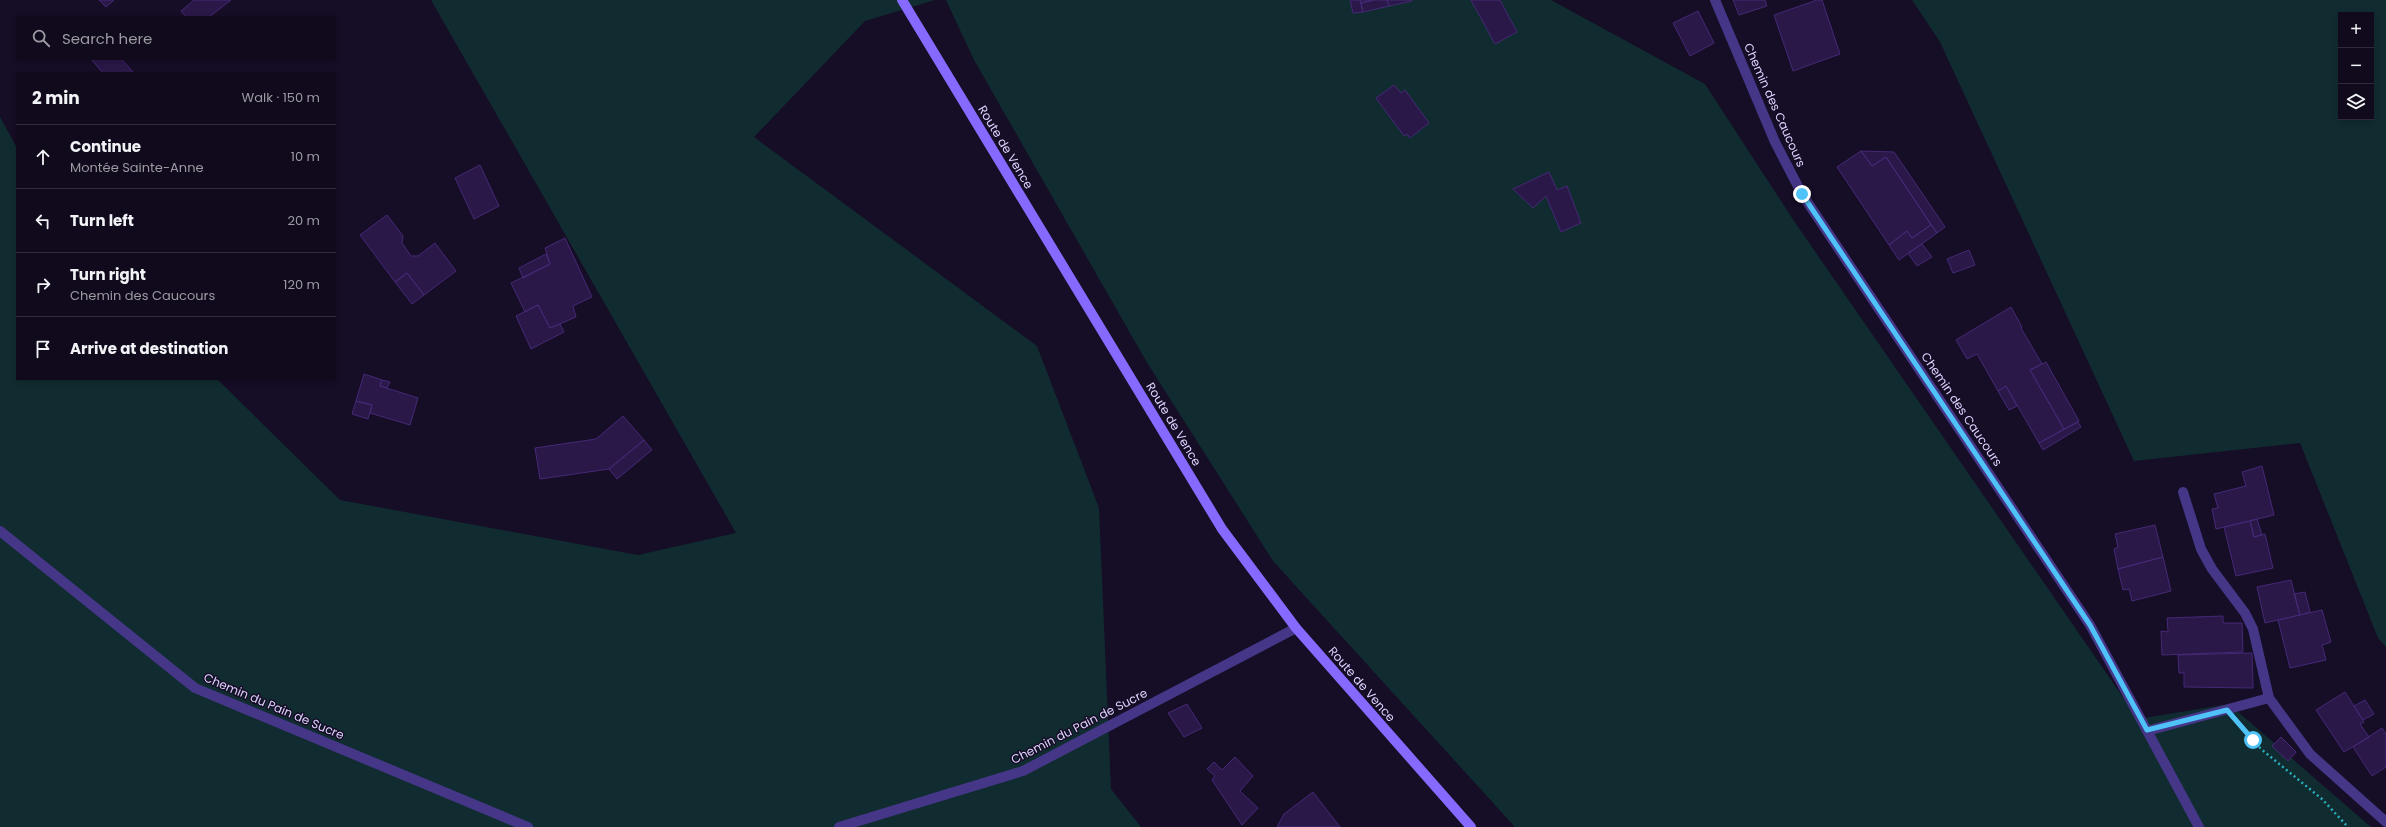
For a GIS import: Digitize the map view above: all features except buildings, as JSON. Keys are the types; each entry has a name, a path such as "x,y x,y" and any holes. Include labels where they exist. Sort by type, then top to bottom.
{"main road":[{"name":"Route de Vence","path":"902,0 1222,529 1296,628 1471,827"}],"street":[{"name":"Chemin des Caucours","path":"1715,0 1775,142 1802,194 2090,625 2199,827"},
{"path":"2183,492 2201,549 2212,569 2245,613 2253,629 2269,698 2310,754 2386,822"},
{"name":"Chemin du Pain de Sucre","path":"0,531 195,688 528,827"},
{"name":"Chemin du Pain de Sucre","path":"839,827 1023,771 1296,628"},
{"path":"2147,730 2269,698"}],"path":[{"path":"2227,710 2261,749 2322,799 2348,827"}],"green space":[{"path":"431,0 935,0 865,21 754,137 1037,346 1099,508 1111,789 1141,827 0,827 0,117 16,146 16,380 218,380 340,500 638,555 736,533"},
{"path":"946,0 1551,0 1705,84 1794,221 2138,719 2229,704 2371,827 1515,827 1273,561 1146,361 974,60"},
{"path":"1912,0 2386,0 2386,647 2378,638 2300,443 2134,461 1940,42"}],"route":[{"path":"1802,194 2090,625 2147,730 2227,710 2253,740"}]}
